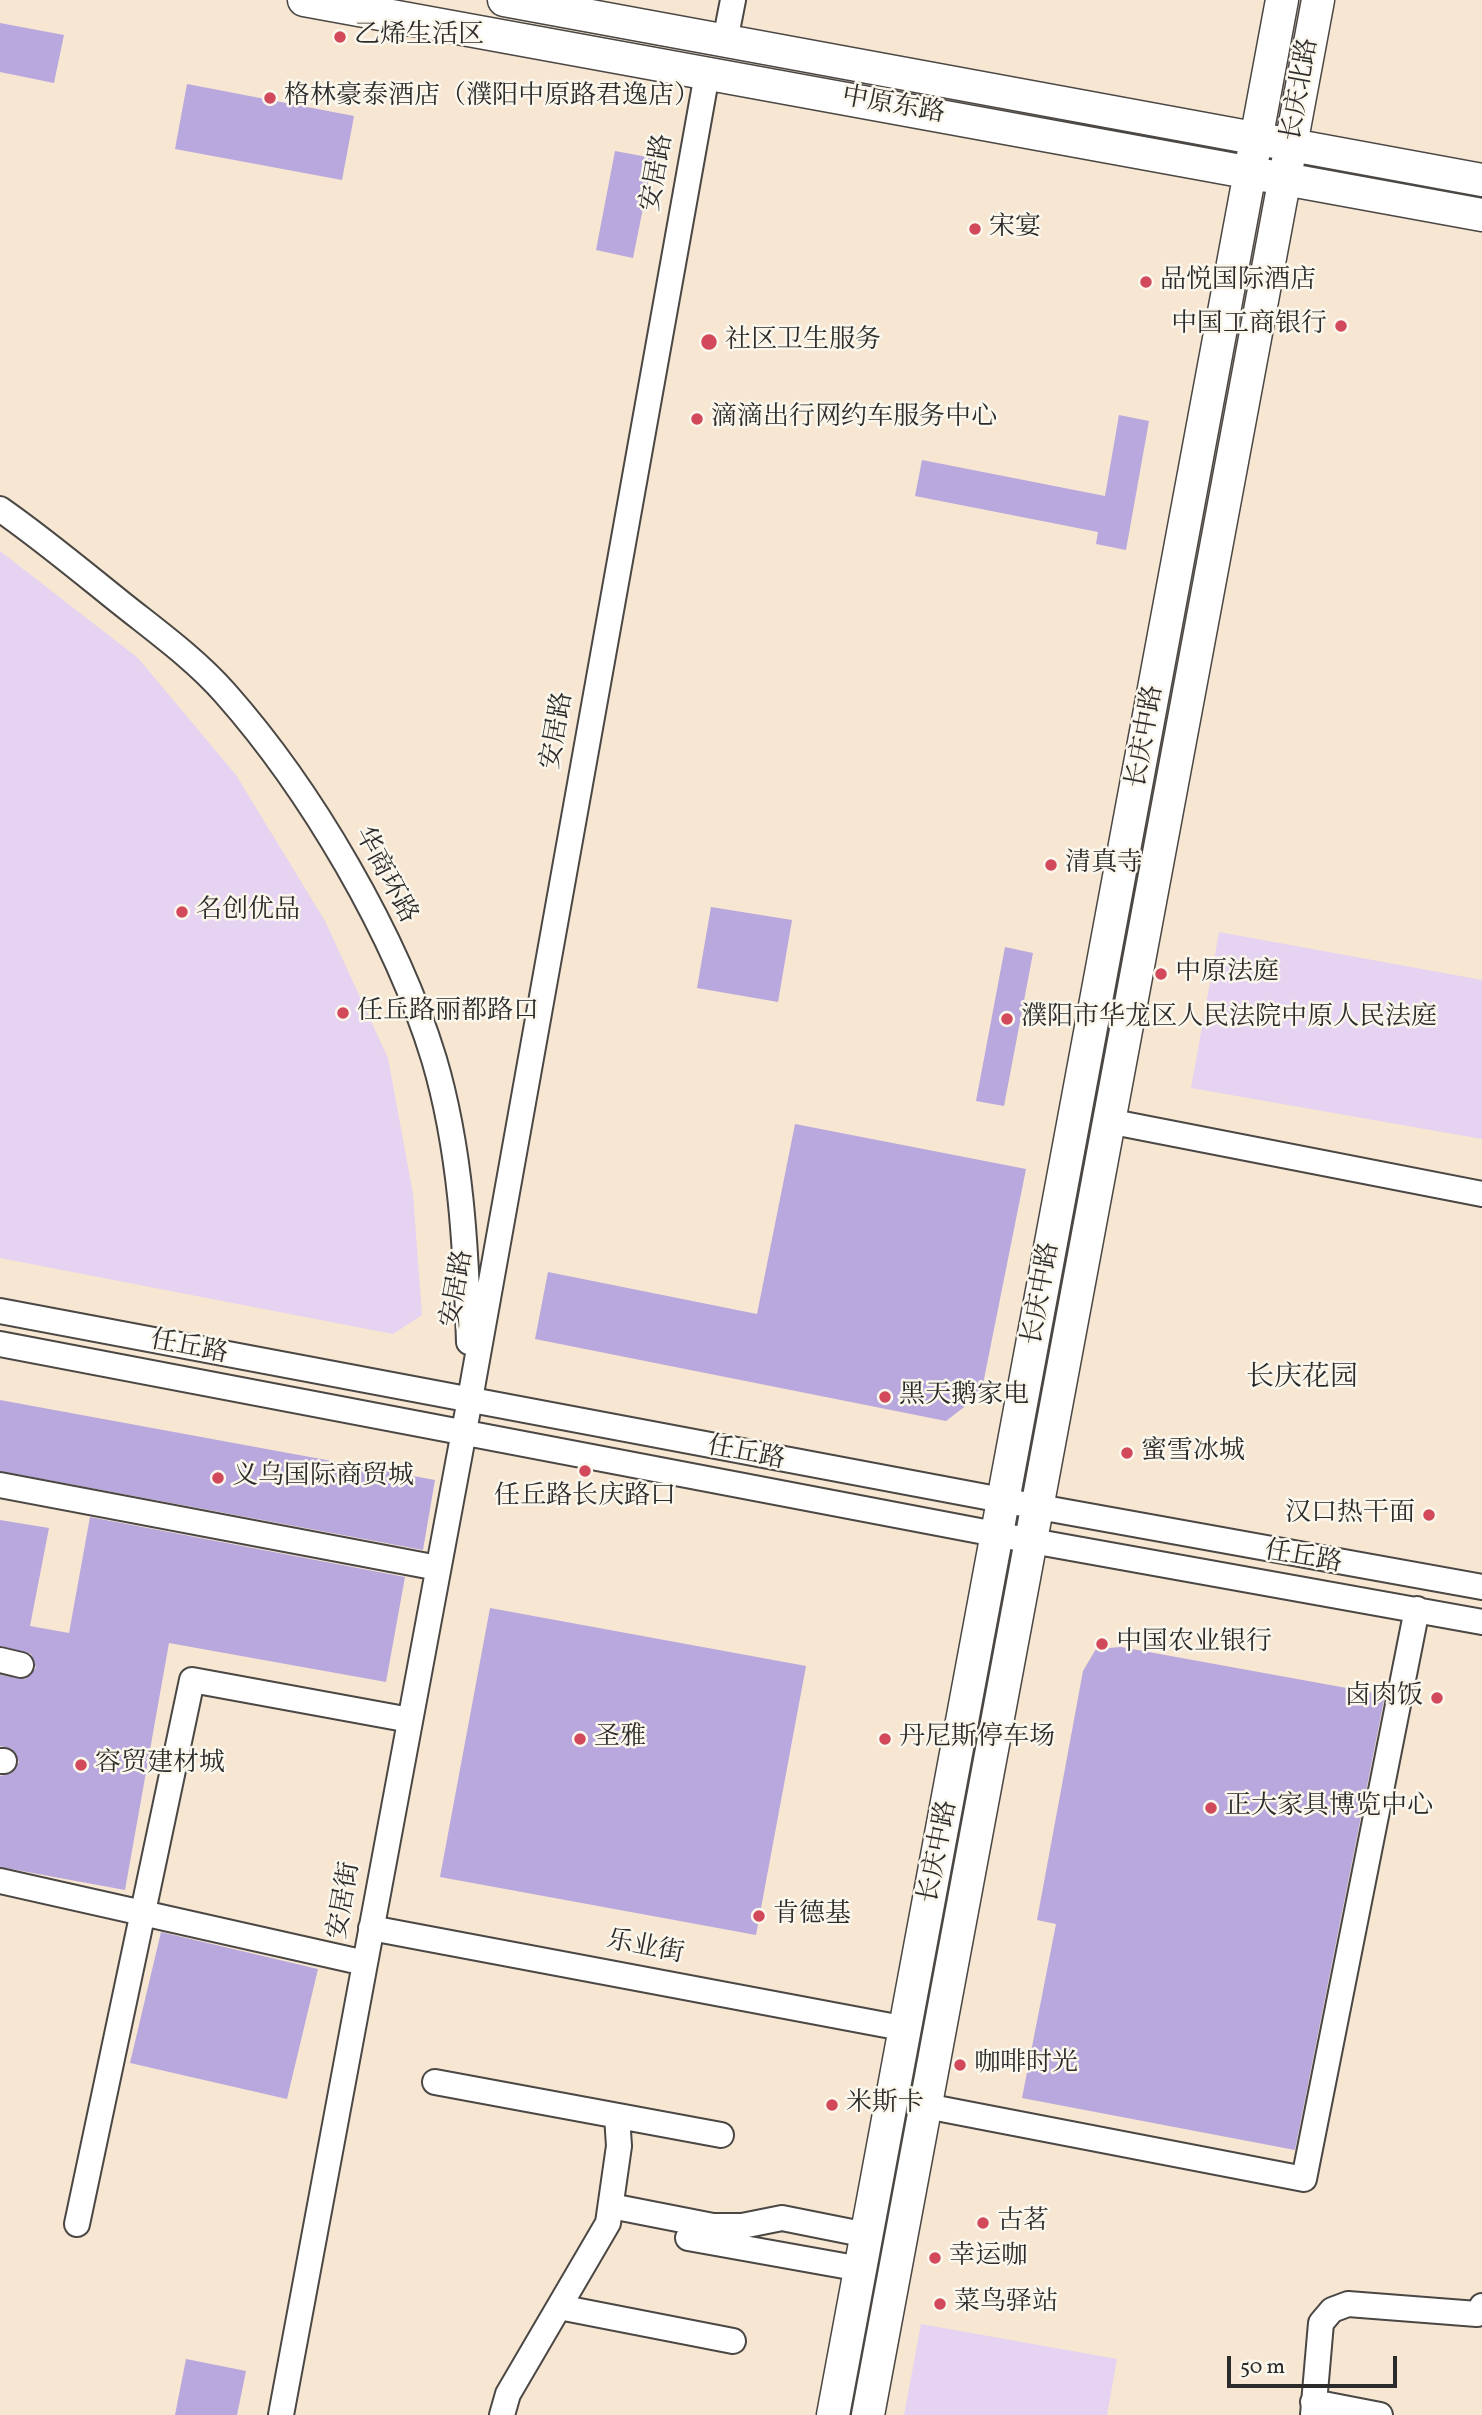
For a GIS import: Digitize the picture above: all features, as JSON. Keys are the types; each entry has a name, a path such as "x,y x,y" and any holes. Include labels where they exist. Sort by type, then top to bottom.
{"main road":[{"name":"中原东路","path":"303,0 1482,215"},
{"name":"中原东路","path":"504,0 1482,180"},
{"name":"长庆北路","path":"1251,173 1282,0"},
{"name":"长庆北路","path":"1285,179 1318,0"},
{"name":"长庆中路","path":"833,2415 1251,173"},
{"name":"长庆中路","path":"868,2415 1285,179"}],"street":[{"path":"725,41 733,0"},
{"name":"安居路","path":"470,1399 707,74"},
{"name":"华商环路","path":"0,509 52,545 224,691 274,753 319,818 351,876 411,998 434,1059 449,1120 466,1250 470,1399"},
{"path":"1108,1121 1482,1194"},
{"name":"任丘路","path":"0,1311 1005,1501 1482,1587"},
{"name":"任丘路","path":"0,1344 464,1430 1032,1541 1482,1622"},
{"name":"安居街","path":"281,2415 470,1399"},
{"path":"0,1485 438,1568"},
{"path":"926,2106 1304,2179 1417,1609"},
{"path":"77,2224 192,1680 410,1720"},
{"path":"0,1881 365,1963"},
{"name":"乐业街","path":"371,1928 907,2029"},
{"path":"435,2082 721,2135"},
{"path":"502,2415 508,2394 609,2214 619,2146 617,2116"},
{"path":"609,2214 713,2226 742,2226 782,2218 867,2235"},
{"path":"609,2214 861,2269"},
{"path":"1380,2415 1313,2409 1321,2323 1332,2310 1348,2304 1477,2314 1482,2306"},
{"path":"559,2307 733,2341"}],"shaded area":[{"path":"0,551 138,658 236,775 325,921 388,1058 413,1194 422,1315 393,1334 0,1258"},
{"path":"1219,932 1482,980 1482,1139 1191,1088"},
{"path":"921,2324 1117,2359 1107,2415 904,2415"}],"building":[{"path":"0,23 64,35 54,83 0,72"},
{"path":"187,84 354,116 342,180 175,149"},
{"path":"615,151 653,158 633,258 596,250"},
{"path":"1119,415 1149,421 1126,550 1096,544 1098,532 915,496 922,460 1105,496"},
{"path":"711,907 792,920 778,1002 697,988"},
{"path":"1005,947 1033,953 1004,1106 976,1101"},
{"path":"795,1124 1026,1169 981,1394 946,1421 535,1339 548,1272 757,1314"},
{"name":"义乌国际商贸城","path":"0,1400 435,1480 423,1550 0,1471"},
{"name":"容贸建材城","path":"90,1517 405,1577 386,1682 169,1643 125,1890 0,1867 0,1776 12,1773 19,1762 12,1749 0,1746 0,1675 25,1679 36,1668 31,1654 0,1646 0,1520 49,1528 30,1626 69,1633"},
{"path":"490,1608 806,1666 756,1935 440,1877"},
{"name":"正大家具博览中心","path":"1121,1647 1385,1695 1295,2150 1022,2098 1056,1924 1037,1920 1083,1671 1096,1649"},
{"path":"161,1932 318,1969 287,2099 130,2063"},
{"path":"186,2359 246,2371 237,2415 175,2415"}],"place":[{"name":"乙烯生活区","path":"340,37"},
{"name":"格林豪泰酒店（濮阳中原路君逸店）","path":"270,98"},
{"name":"宋宴","path":"975,229"},
{"name":"品悦国际酒店","path":"1146,282"},
{"name":"中国工商银行","path":"1341,326"},
{"name":"社区卫生服务","path":"709,342"},
{"name":"滴滴出行网约车服务中心","path":"697,419"},
{"name":"清真寺","path":"1051,865"},
{"name":"名创优品","path":"182,912"},
{"name":"中原法庭","path":"1161,974"},
{"name":"任丘路丽都路口","path":"343,1013"},
{"name":"濮阳市华龙区人民法院中原人民法庭","path":"1007,1019"},
{"name":"黑天鹅家电","path":"885,1397"},
{"name":"蜜雪冰城","path":"1127,1453"},
{"name":"任丘路长庆路口","path":"585,1471"},
{"name":"义乌国际商贸城","path":"218,1478"},
{"name":"汉口热干面","path":"1429,1515"},
{"name":"中国农业银行","path":"1102,1644"},
{"name":"卤肉饭","path":"1437,1698"},
{"name":"圣雅","path":"580,1739"},
{"name":"丹尼斯停车场","path":"885,1739"},
{"name":"容贸建材城","path":"81,1765"},
{"name":"正大家具博览中心","path":"1211,1808"},
{"name":"肯德基","path":"759,1916"},
{"name":"咖啡时光","path":"960,2065"},
{"name":"米斯卡","path":"832,2105"},
{"name":"古茗","path":"983,2223"},
{"name":"幸运咖","path":"935,2258"},
{"name":"菜鸟驿站","path":"940,2304"}],"district":[{"name":"长庆花园","path":"1302,1380"}]}
